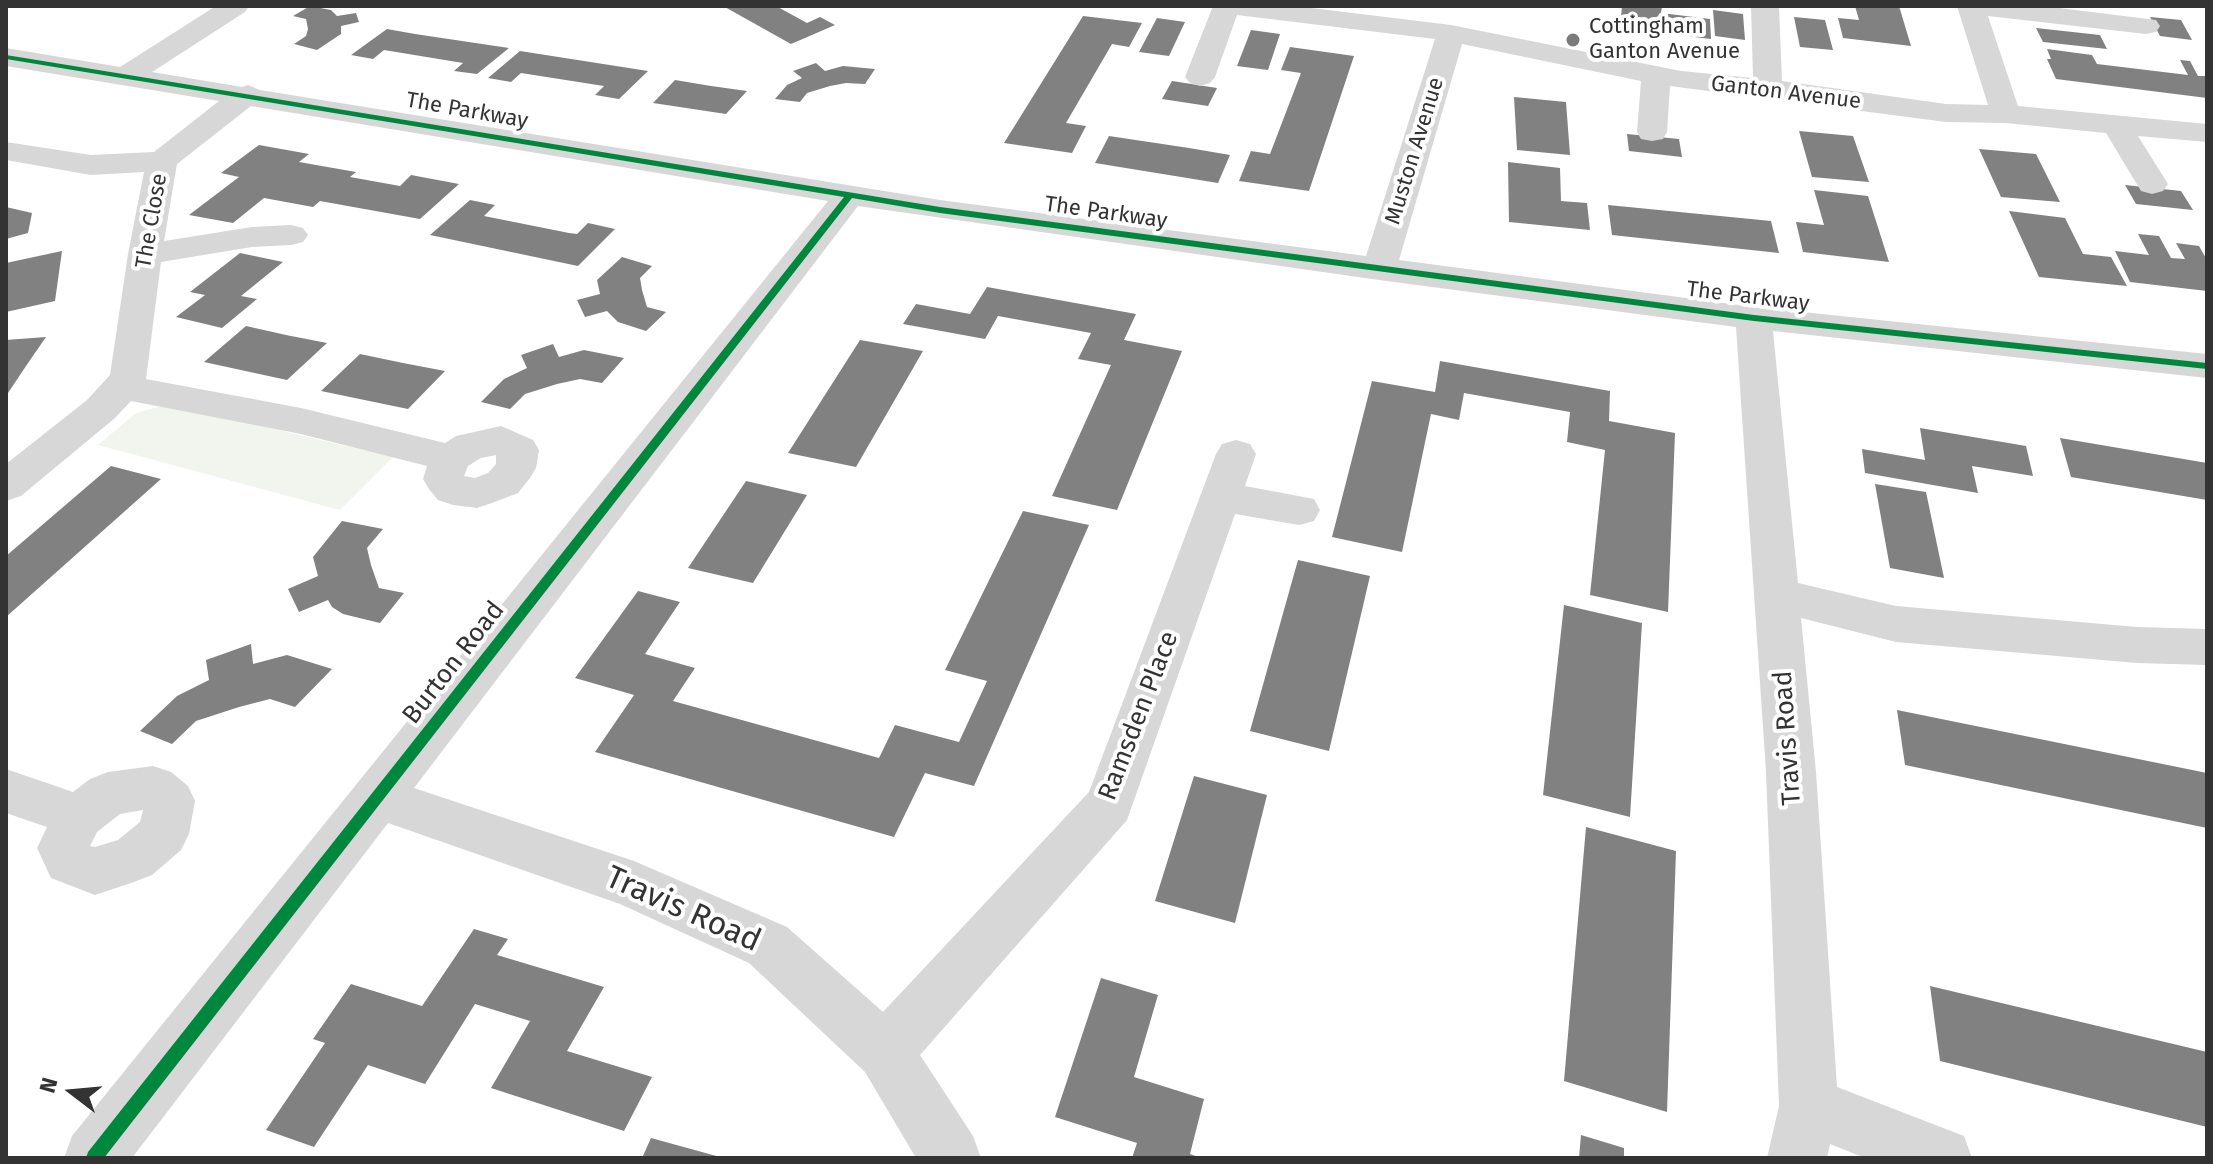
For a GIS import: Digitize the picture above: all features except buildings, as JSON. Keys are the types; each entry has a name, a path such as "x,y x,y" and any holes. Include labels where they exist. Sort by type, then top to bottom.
{"street":[{"path":"126,76 235,6"},
{"path":"1200,77 1227,6"},
{"name":"Ganton Avenue","path":"1227,6 1451,33 1681,80 1768,88 1946,113 2006,114 2207,133"},
{"path":"1765,6 1768,88"},
{"path":"2006,114 1971,6 2146,26"},
{"name":"Muston Avenue","path":"1379,270 1451,33"},
{"name":"The Parkway","path":"7,57 248,94 849,196 1379,270 1754,318 2207,366"},
{"path":"1652,132 1656,74"},
{"name":"The Close","path":"122,387 129,375 145,254 162,161 248,94"},
{"path":"2117,126 2152,184"},
{"path":"6,151 91,165 162,161"},
{"name":"Burton Road","path":"94,1158 849,196"},
{"path":"145,254 252,237 291,235"},
{"name":"Travis Road","path":"1754,318 1791,772 1803,1132"},
{"path":"6,486 101,409 122,387 301,421 450,458"},
{"name":"Ramsden Place","path":"885,1052 1109,805 1228,475 1299,510"},
{"path":"1778,595 1896,624 2137,645 2207,647"},
{"path":"6,791 79,816"},
{"name":"Travis Road","path":"377,797 634,885 768,945 885,1052 951,1158"},
{"path":"1803,1132 1942,1158"}],"shaded area":[{"path":"161,406 189,409 393,457 340,510 98,445 136,413"}],"cycle path":[{"path":"6,57 940,210 1754,318 2207,366"},
{"path":"94,1158 849,196"}],"place":[{"name":"Cottingham Ganton Avenue","path":"1573,40"}]}
